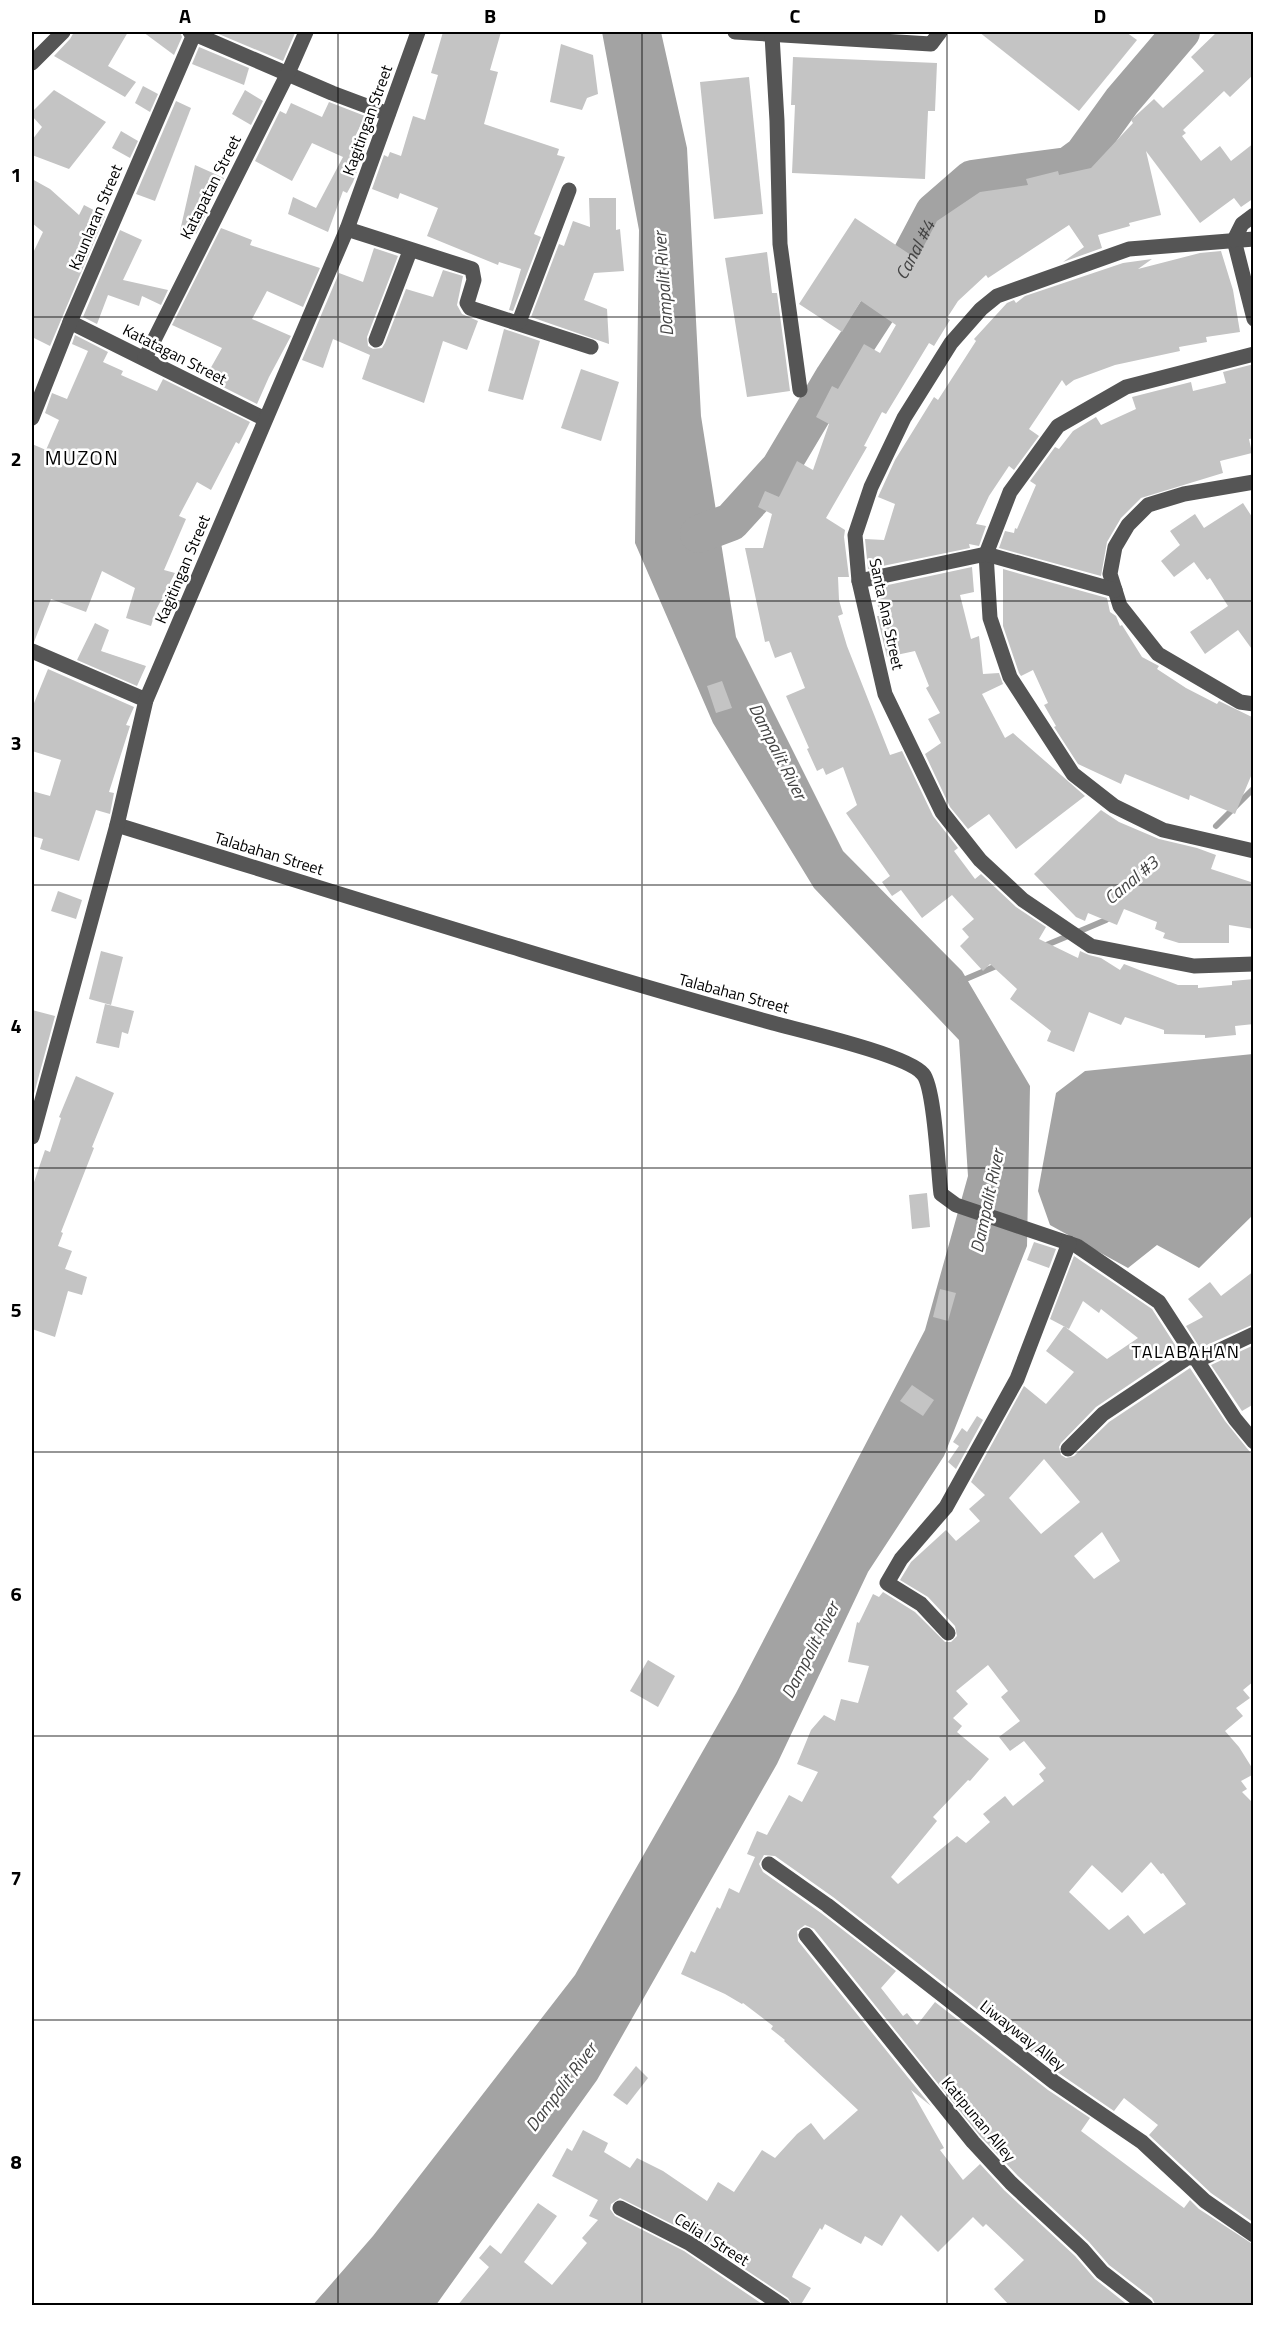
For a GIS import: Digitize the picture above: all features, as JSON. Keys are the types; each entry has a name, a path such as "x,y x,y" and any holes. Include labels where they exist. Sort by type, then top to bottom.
{"street":[{"path":"32,63 63,32"},
{"path":"193,32 388,114"},
{"name":"Kaunlaran Street","path":"32,418 69,321 193,32"},
{"name":"Katapatan Street","path":"145,358 288,73 306,32"},
{"name":"Kagitingan Street","path":"32,1137 117,825 147,700 347,229 418,32"},
{"path":"735,32 931,44 940,32"},
{"path":"772,35 780,244 800,390"},
{"path":"519,322 569,190"},
{"path":"1254,215 1242,224 1234,240 1254,319"},
{"path":"347,229 472,269 474,280 467,303 470,308 591,347"},
{"name":"Santa Ana Street","path":"1254,240 1128,249 998,296 981,309 951,343 903,418 871,487 855,535 859,581 885,694 942,812 980,860 1023,900 1091,946 1194,966 1254,964"},
{"path":"376,340 411,251"},
{"name":"Katatagan Street","path":"69,321 265,419"},
{"path":"1254,354 1126,387 1058,426 1010,492 986,554 990,618 1010,677 1073,774 1114,806 1163,830 1254,851"},
{"path":"1254,482 1184,494 1148,505 1128,525 1115,548 1110,574 1120,606 1158,654 1240,702 1254,704"},
{"path":"859,581 986,554 1115,590"},
{"path":"32,651 147,700"},
{"name":"Talabahan Street","path":"117,825 633,984 860,1047 914,1065 925,1076 930,1094 941,1194 962,1207 1069,1243 1109,1267 1159,1302 1234,1419 1254,1442"},
{"path":"948,1633 921,1604 887,1583 901,1559 946,1507 1017,1379 1069,1243"},
{"path":"1068,1449 1103,1414 1187,1358 1205,1358 1254,1334"},
{"name":"Liwayway Alley","path":"769,1864 827,1905 1054,2082 1142,2142 1205,2201 1254,2235"},
{"name":"Katipunan Alley","path":"806,1935 973,2142 1082,2249 1102,2272 1146,2306"},
{"name":"Celia I Street","path":"620,2208 689,2243 783,2306"}],"water":[{"name":"Dampalit River","path":"602,32 661,32 687,148 701,416 736,637 843,851 962,971 1030,1086 1027,1246 944,1456 868,1572 777,1764 597,2080 436,2305 312,2306 373,2236 575,1975 736,1693 925,1330 968,1176 959,1040 814,888 713,723 635,543 639,230"},
{"path":"1253,1054 1253,1215 1199,1268 1157,1245 1128,1268 1050,1225 1038,1191 1056,1093 1085,1071"}],"building":[{"path":"74,32 128,32 108,66 136,82 125,97 54,56"},
{"path":"143,32 180,32 182,37 174,55"},
{"path":"214,32 290,32 295,33 283,61"},
{"path":"443,32 501,32 490,70 498,72 484,124 559,149 557,155 565,157 534,234 541,237 513,311 509,310 521,269 499,262 498,265 427,236 438,208 400,193 398,199 372,189 384,155 388,157 390,152 401,156 413,116 425,120 438,75 431,73"},
{"path":"979,32 1126,32 1137,40 1079,111"},
{"path":"1217,32 1254,32 1254,74 1230,97 1224,91 1183,130 1186,133 1182,136 1201,161 1220,146 1231,161 1254,143 1254,198 1241,207 1234,198 1200,223 1146,151 1161,215 1129,223 1130,226 1098,235 1102,248 1063,262 1084,247 1069,225 988,278 986,275 958,301 947,318 950,320 934,346 929,343 886,414 882,412 864,446 867,447 826,518 845,530 849,577 838,577 839,600 843,614 838,616 847,646 890,755 902,751 933,816 958,848 954,851 975,879 981,874 1016,907 1046,927 1039,939 1078,958 1080,951 1101,958 1120,970 1124,964 1178,985 1198,985 1198,988 1232,985 1232,981 1254,979 1254,1024 1235,1026 1236,1035 1205,1038 1205,1035 1164,1034 1164,1030 1125,1017 1121,1025 1089,1012 1074,1052 1047,1041 1051,1031 1010,999 1017,989 990,964 983,971 960,946 969,937 962,929 974,919 952,895 922,918 901,890 892,896 882,882 890,876 846,813 857,805 843,767 826,775 823,768 817,771 807,749 809,748 786,696 805,688 791,652 775,658 769,641 765,642 745,548 763,548 772,514 758,507 765,491 779,497 797,461 813,470 829,424 816,417 832,386 838,389 864,344 880,353 896,325 861,301 842,332 799,304 855,218 917,259 937,221 980,192 1028,185 1026,179 1058,171 1059,175 1091,168 1133,123 1131,120 1154,99 1163,108 1204,71 1191,57"},
{"path":"561,44 593,55 598,94 587,98 582,110 550,102"},
{"path":"199,47 249,68 244,85 192,64"},
{"path":"793,57 937,63 935,111 928,111 925,179 792,173 795,105 791,105"},
{"path":"749,77 763,214 714,219 700,82"},
{"path":"143,86 158,94 150,112 135,103"},
{"path":"54,90 106,122 69,169 32,155 32,140 42,127 32,116 32,112"},
{"path":"245,90 263,101 251,125 232,114"},
{"path":"176,101 191,108 155,201 136,194"},
{"path":"329,102 365,116 353,141 366,147 353,182 347,193 343,191 328,232 288,214 293,197 316,208 343,157 312,143 292,181 255,161 280,111 286,114 291,103 322,117"},
{"path":"121,131 138,141 130,158 112,148"},
{"path":"195,165 224,178 205,211 207,212 196,234 180,231"},
{"path":"32,179 50,189 79,215 84,205 105,216 50,346 32,337 32,255 43,232 32,223"},
{"path":"589,198 616,198 616,230 620,229 624,271 594,273 584,300 607,309 609,344 531,317 559,244 564,246 573,221 590,227"},
{"path":"221,228 252,240 250,245 320,268 303,307 267,291 252,319 291,336 257,404 205,378 222,348 172,325"},
{"path":"120,230 142,240 123,280 168,290 161,305 142,296 139,306 108,295 97,324 83,317"},
{"path":"374,248 398,256 367,337 368,346 373,349 382,348 406,289 433,297 443,270 463,276 457,305 462,314 478,321 467,350 443,341 424,403 362,379 370,355 333,339 323,368 302,360 339,273 363,282"},
{"path":"1221,251 1233,290 1240,332 1206,337 1207,342 1179,347 1180,351 1115,365 1074,380 1066,386 1062,380 1029,429 1039,436 1014,470 1009,466 989,496 976,524 986,526 979,546 969,544 970,548 868,569 865,539 884,540 895,504 878,497 895,460 934,397 938,400 976,341 974,339 1007,303 1014,300 1016,303 1025,296 1123,263 1152,259 1138,269 1200,253"},
{"path":"767,252 772,293 777,293 790,391 747,397 725,258"},
{"path":"504,329 540,341 523,400 488,391"},
{"path":"75,335 108,352 103,362 123,371 121,375 157,391 163,379 250,422 239,444 236,442 211,490 197,482 179,516 186,519 164,570 175,573 156,610 151,626 126,618 135,588 102,571 86,612 51,599 34,642 32,641 32,444 46,450 59,420 45,413 52,393 67,399 88,351 72,344"},
{"path":"1254,364 1254,438 1249,439 1252,453 1220,461 1223,473 1141,498 1121,518 1107,542 1101,576 999,548 1005,531 1014,533 1015,528 1017,529 1036,485 1030,481 1055,447 1059,449 1073,431 1096,417 1101,425 1136,409 1132,397 1191,382 1193,391 1226,383 1223,372"},
{"path":"581,369 619,382 601,441 561,428"},
{"path":"1243,503 1254,520 1254,652 1238,630 1205,654 1190,632 1228,606 1210,578 1207,580 1194,562 1174,577 1161,561 1180,545 1170,531 1195,514 1204,528"},
{"path":"972,567 974,592 960,595 971,639 979,636 983,674 999,673 1003,684 982,694 1005,738 1013,733 1085,796 1016,849 989,814 968,829 950,807 925,754 941,743 928,719 940,713 926,688 929,686 915,651 887,657 877,616 880,616 874,588"},
{"path":"1003,569 1107,598 1110,612 1116,616 1120,626 1122,625 1142,657 1159,666 1157,669 1186,688 1217,704 1219,701 1254,718 1254,769 1235,814 1190,795 1189,800 1125,774 1121,784 1078,764 1054,727 1056,726 1044,705 1048,703 1033,670 1021,676 1019,673 1003,626"},
{"path":"95,623 109,630 101,651 146,666 137,686 77,660"},
{"path":"48,669 134,707 126,725 130,726 109,792 114,793 110,814 96,810 79,861 40,849 43,839 32,836 32,791 50,796 61,760 32,751 32,708"},
{"path":"722,681 732,708 716,713 707,686"},
{"path":"1101,810 1119,822 1159,839 1216,855 1211,869 1254,883 1254,929 1229,925 1229,943 1179,943 1163,938 1165,933 1155,929 1157,922 1124,909 1117,925 1088,913 1085,921 1076,917 1034,874"},
{"path":"58,891 82,900 76,919 51,911"},
{"path":"101,951 123,957 111,1005 89,999"},
{"path":"105,1004 134,1011 128,1034 122,1032 119,1048 96,1043"},
{"path":"32,1010 55,1016 34,1094 32,1093"},
{"path":"76,1076 114,1093 61,1232 63,1233 58,1246 72,1251 65,1269 87,1277 82,1295 68,1291 55,1337 32,1329 32,1188 45,1150 50,1152 61,1118 59,1117"},
{"path":"927,1193 930,1227 912,1229 909,1195"},
{"path":"1034,1242 1056,1249 1049,1268 1027,1260"},
{"path":"1074,1256 1152,1309 1179,1351 1096,1407 1061,1443 1059,1447 1061,1455 1066,1458 1074,1456 1109,1422 1190,1368 1225,1421 1254,1457 1254,1681 1243,1690 1250,1698 1236,1708 1243,1716 1225,1731 1239,1747 1254,1771 1254,1774 1241,1781 1247,1789 1242,1792 1254,1804 1254,2223 1211,2193 1149,2135 1158,2125 1124,2098 1114,2111 1060,2074 833,1897 775,1856 764,1855 759,1864 763,1872 896,1971 881,1988 903,2016 907,2013 917,2025 935,2002 1048,2090 1090,2118 1081,2131 1184,2208 1190,2200 1199,2209 1254,2245 1254,2306 1156,2306 1152,2298 1109,2265 1089,2242 1018,2176 980,2136 814,1929 805,1925 797,1931 798,1941 931,2106 911,2090 944,2148 940,2150 963,2180 980,2164 1004,2190 1075,2256 1095,2279 1129,2306 1010,2306 994,2289 1024,2260 986,2224 983,2227 973,2217 938,2252 901,2215 882,2246 865,2236 861,2244 825,2224 822,2230 820,2228 792,2277 811,2288 800,2306 793,2306 788,2298 694,2235 620,2198 611,2204 610,2209 615,2216 684,2251 765,2306 457,2306 489,2267 479,2258 490,2245 501,2254 538,2203 557,2216 524,2262 552,2285 587,2243 582,2238 598,2220 589,2216 598,2200 552,2176 567,2148 572,2151 583,2130 608,2143 604,2152 630,2168 637,2158 663,2171 707,2201 718,2182 734,2192 762,2150 775,2158 797,2134 811,2123 824,2140 858,2110 771,2029 773,2026 743,2003 681,1974 691,1951 695,1953 717,1907 720,1909 729,1888 739,1893 755,1857 747,1854 757,1831 767,1835 789,1795 802,1802 818,1772 797,1764 811,1730 824,1715 835,1721 841,1699 858,1703 869,1666 848,1662 857,1622 859,1623 873,1594 879,1597 883,1592 915,1612 945,1642 951,1642 957,1636 955,1626 928,1597 900,1580 911,1562 946,1530 956,1541 980,1521 969,1509 985,1495 971,1482 1024,1386 1046,1404 1074,1372 1046,1351 1064,1326 1050,1319","holes":["1083,1301 1099,1313 1101,1309 1138,1338 1107,1359 1066,1327 1069,1329","1044,1459 1080,1502 1041,1534 1009,1498","1102,1532 1120,1561 1094,1579 1074,1556","988,1665 1008,1691 1001,1697 1020,1721 999,1737 1010,1751 1024,1741 1046,1768 1039,1774 1044,1781 1013,1806 1005,1796 983,1814 990,1822 966,1843 957,1836 898,1884 891,1877 937,1821 933,1817 989,1759 957,1732 962,1726 953,1718 968,1704 956,1691","1151,1862 1161,1874 1163,1873 1186,1904 1144,1934 1128,1915 1109,1930 1069,1892 1092,1865 1122,1893"]},
{"path":"1254,1271 1254,1324 1200,1348 1186,1326 1203,1317 1188,1299 1210,1282 1221,1296"},
{"path":"940,1289 956,1293 948,1321 933,1317"},
{"path":"1254,1345 1254,1404 1242,1411 1211,1365"},
{"path":"912,1385 934,1400 923,1416 900,1401"},
{"path":"977,1416 983,1420 956,1469 948,1462 959,1446 953,1442 962,1428 967,1432"},
{"path":"648,1660 675,1676 658,1707 630,1691"},
{"path":"636,2066 648,2078 627,2105 613,2095"}],"waterway":[{"name":"Canal #4","path":"699,534 731,522 780,468 834,377 903,271 934,212 972,179 1068,166 1083,155 1122,101 1181,32"},
{"name":"Canal #3","path":"1216,826 1254,788"},
{"name":"Canal #3","path":"1080,931 1112,915"},
{"name":"Canal #3","path":"1044,946 1068,936"},
{"name":"Canal #3","path":"961,981 1001,964"}],"district":[{"name":"MUZON","path":"82,457"},
{"name":"TALABAHAN","path":"1186,1351"}]}
